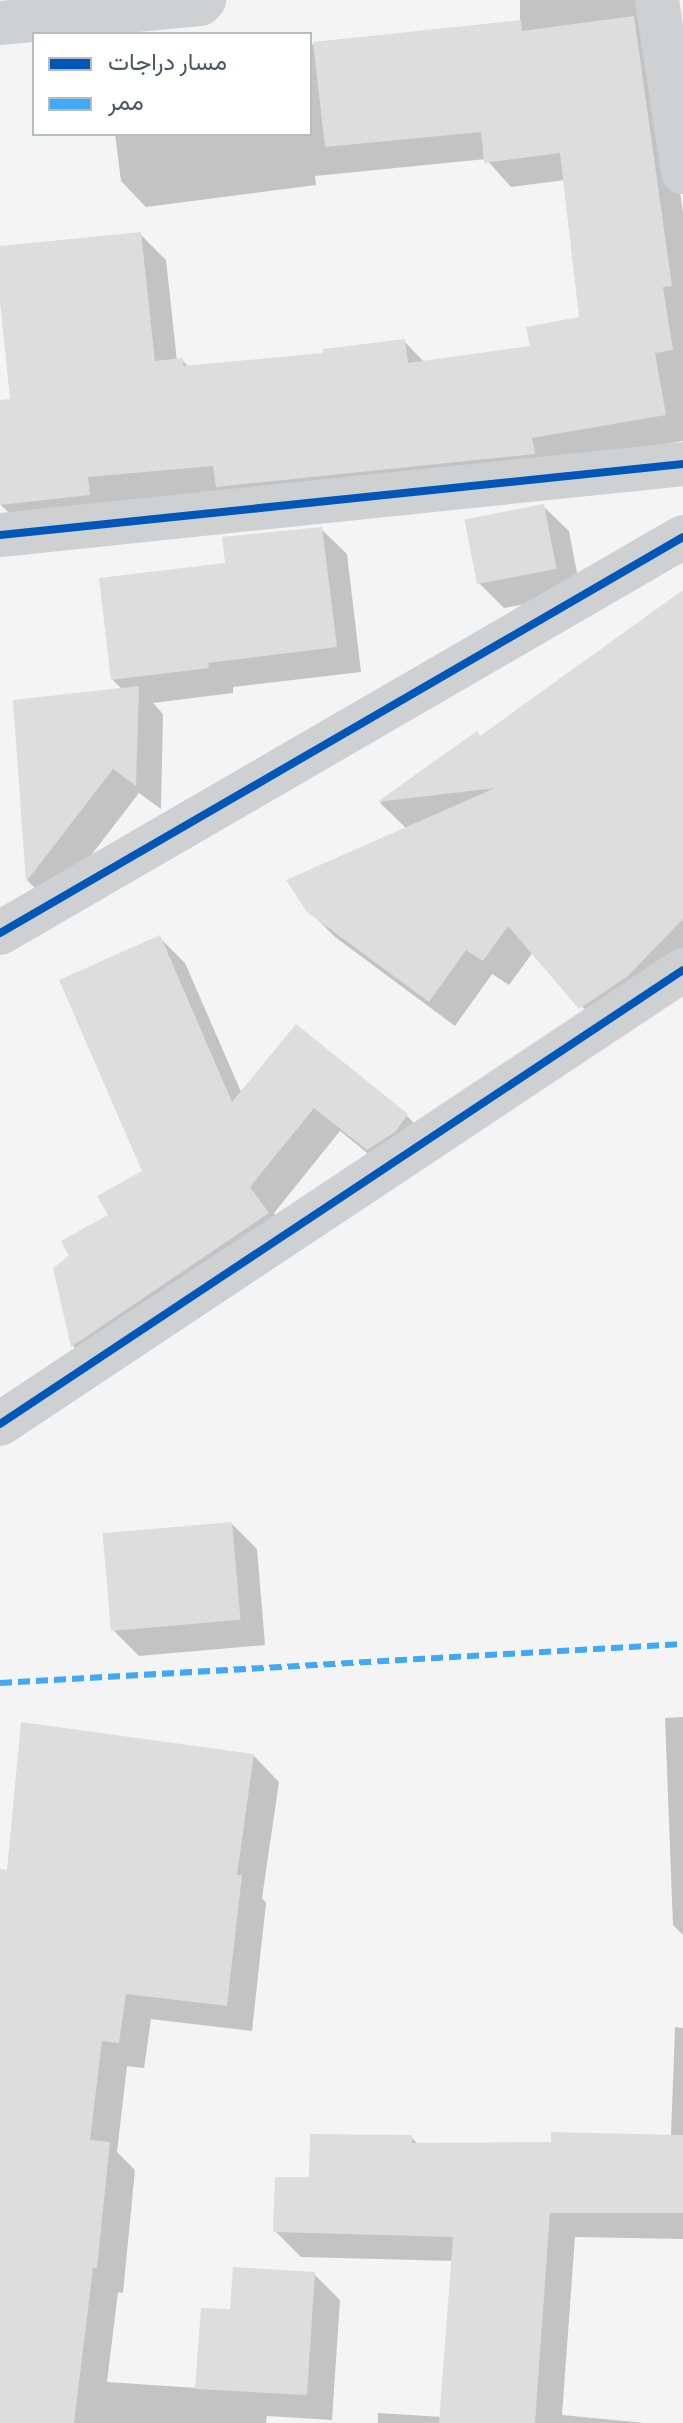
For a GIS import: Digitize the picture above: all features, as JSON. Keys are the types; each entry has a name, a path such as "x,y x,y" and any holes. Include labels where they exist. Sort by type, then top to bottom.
{"street":[{"path":"0,23 200,4 204,0"},
{"path":"657,0 683,172"},
{"path":"0,535 683,464"},
{"path":"0,933 683,537"},
{"path":"0,1424 683,970"}],"building":[{"path":"634,16 672,286 663,287 673,350 655,353 666,415 532,438 535,454 216,487 213,466 88,477 90,495 0,505 0,400 10,399 0,301 0,246 141,232 155,361 183,358 183,366 323,353 323,349 405,339 408,363 530,346 526,327 579,317 560,153 484,163 481,132 325,147 313,42 521,20 522,31"},
{"path":"544,504 557,569 477,584 464,519"},
{"path":"322,527 337,647 208,663 209,668 111,680 99,578 225,563 222,537"},
{"path":"683,590 683,919 628,976 579,1009 508,926 483,961 466,950 429,1002 307,912 286,880 495,788 377,802 477,731 480,736"},
{"path":"139,686 136,786 113,769 26,882 13,700"},
{"path":"160,935 232,1102 296,1024 408,1114 395,1132 367,1150 314,1108 250,1187 269,1213 71,1347 53,1268 69,1256 61,1241 108,1215 97,1196 142,1171 59,980"},
{"path":"232,1522 241,1620 111,1631 102,1533"},
{"path":"21,1722 254,1754 237,1875 242,1875 227,2006 126,1994 119,2043 102,2041 90,2140 110,2142 97,2268 93,2268 74,2423 0,2423 0,1869 7,1870"},
{"path":"551,2132 683,2135 683,2213 550,2213 535,2423 439,2423 453,2237 273,2232 275,2177 309,2177 310,2134 412,2135 412,2143 551,2142"},
{"path":"233,2267 315,2272 307,2395 195,2389 201,2308 230,2309"}],"marked path":[{"path":"0,1683 683,1644"}],"cycle path":[{"path":"0,535 683,464"},
{"path":"0,933 683,537"},
{"path":"0,1424 683,970"}]}
